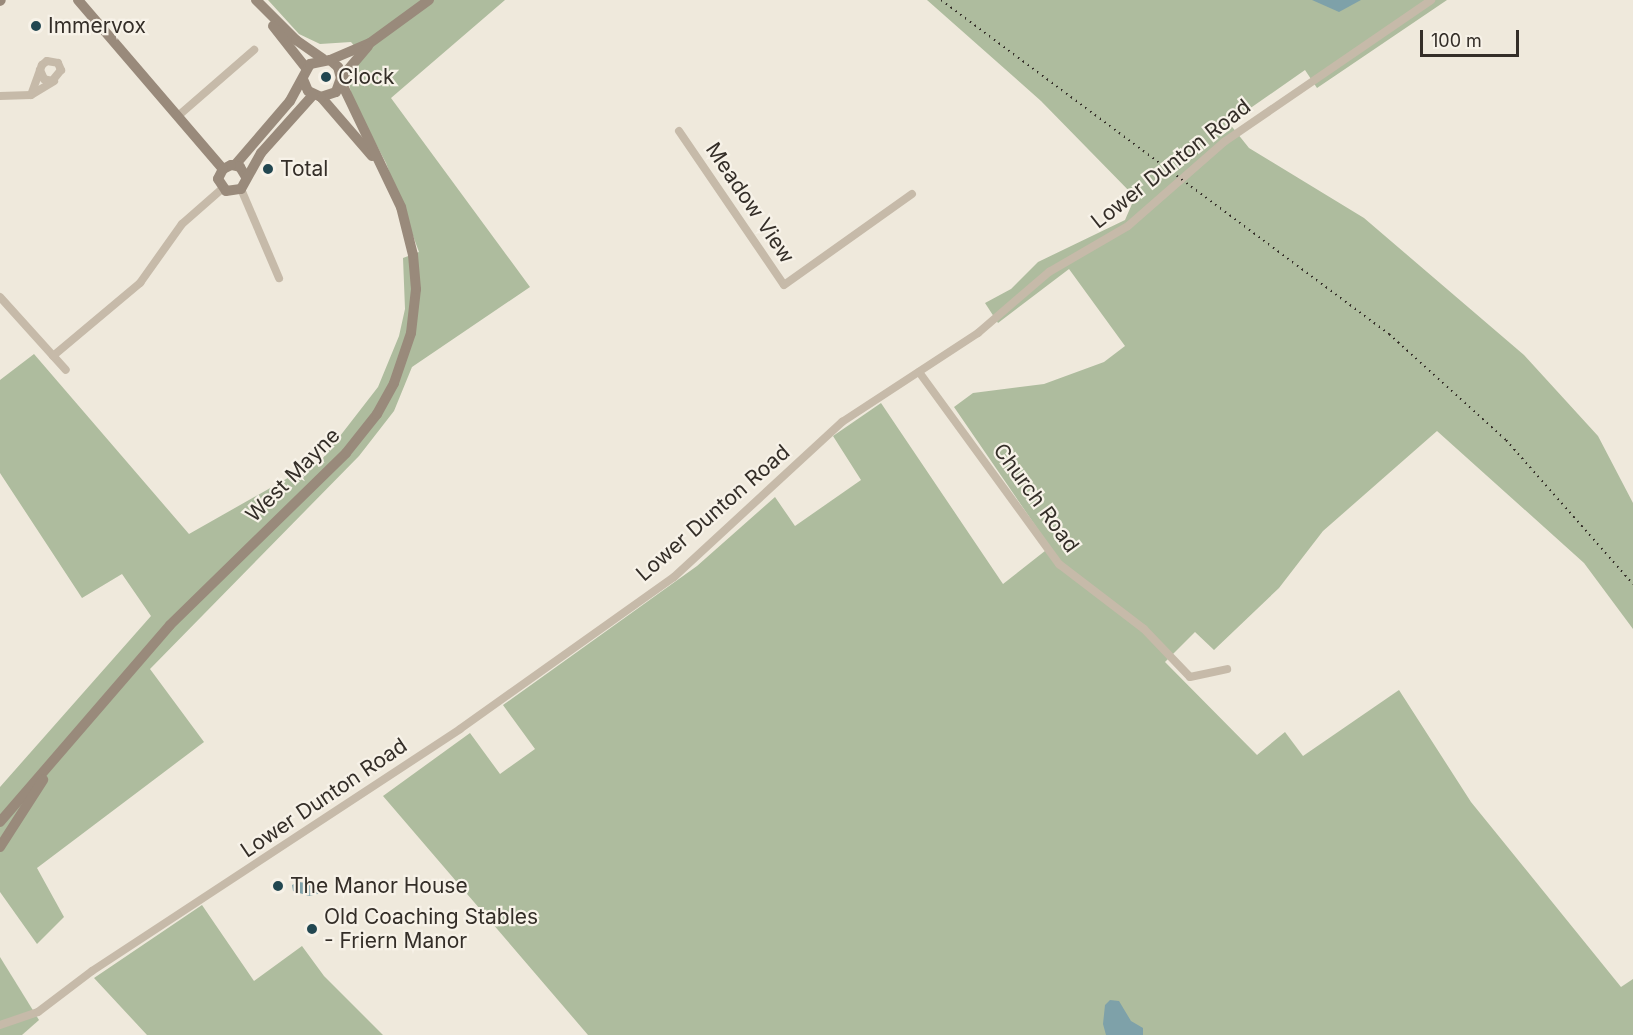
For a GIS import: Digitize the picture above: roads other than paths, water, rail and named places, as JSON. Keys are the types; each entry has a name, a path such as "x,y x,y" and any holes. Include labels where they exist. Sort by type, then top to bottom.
{"main road":[{"path":"78,0 223,169"},
{"path":"256,0 296,40 338,67 341,80"},
{"path":"256,0 317,96"},
{"path":"370,43 332,95 317,96 290,117 246,177 241,189 230,192 223,188 218,179 223,169 235,165 290,101 305,74 327,60 370,43 429,0"},
{"name":"West Mayne","path":"0,822 170,625 346,453 386,399 406,352 416,289 407,225 341,80"},
{"name":"West Mayne","path":"317,96 351,128 383,170"},
{"path":"235,165 246,177"},
{"name":"West Mayne","path":"0,847 61,752"},
{"name":"West Mayne","path":"0,841 14,826"}],"street":[{"name":"Lower Dunton Road","path":"0,1025 38,1012 92,971 470,722 674,576 842,422 990,324 1049,272 1128,226 1224,142 1431,0"},
{"path":"178,116 254,50"},
{"path":"0,96 31,95 56,80 61,70 58,63 47,61 40,70 31,95"},
{"path":"40,70 44,79 56,80"},
{"name":"Meadow View","path":"679,131 784,285 912,194"},
{"path":"53,356 140,283 182,224 223,188"},
{"path":"241,189 279,278"},
{"path":"0,297 66,370"},
{"name":"Church Road","path":"919,372 1059,564 1144,629 1190,677 1227,669"}],"water":[{"path":"1312,0 1361,0 1339,12"},
{"path":"298,882 318,884 326,892 309,896 293,891 292,885"},
{"path":"1110,1000 1119,1001 1131,1021 1143,1028 1143,1035 1106,1035 1103,1024 1105,1005"}],"railway":[{"path":"941,0 1389,334 1506,440 1633,584"}],"place":[{"name":"Immervox","path":"36,26"},
{"name":"Clock","path":"326,77"},
{"name":"Total","path":"268,169"},
{"name":"The Manor House","path":"278,886"},
{"name":"Old Coaching Stables - Friern Manor","path":"312,929"}]}
